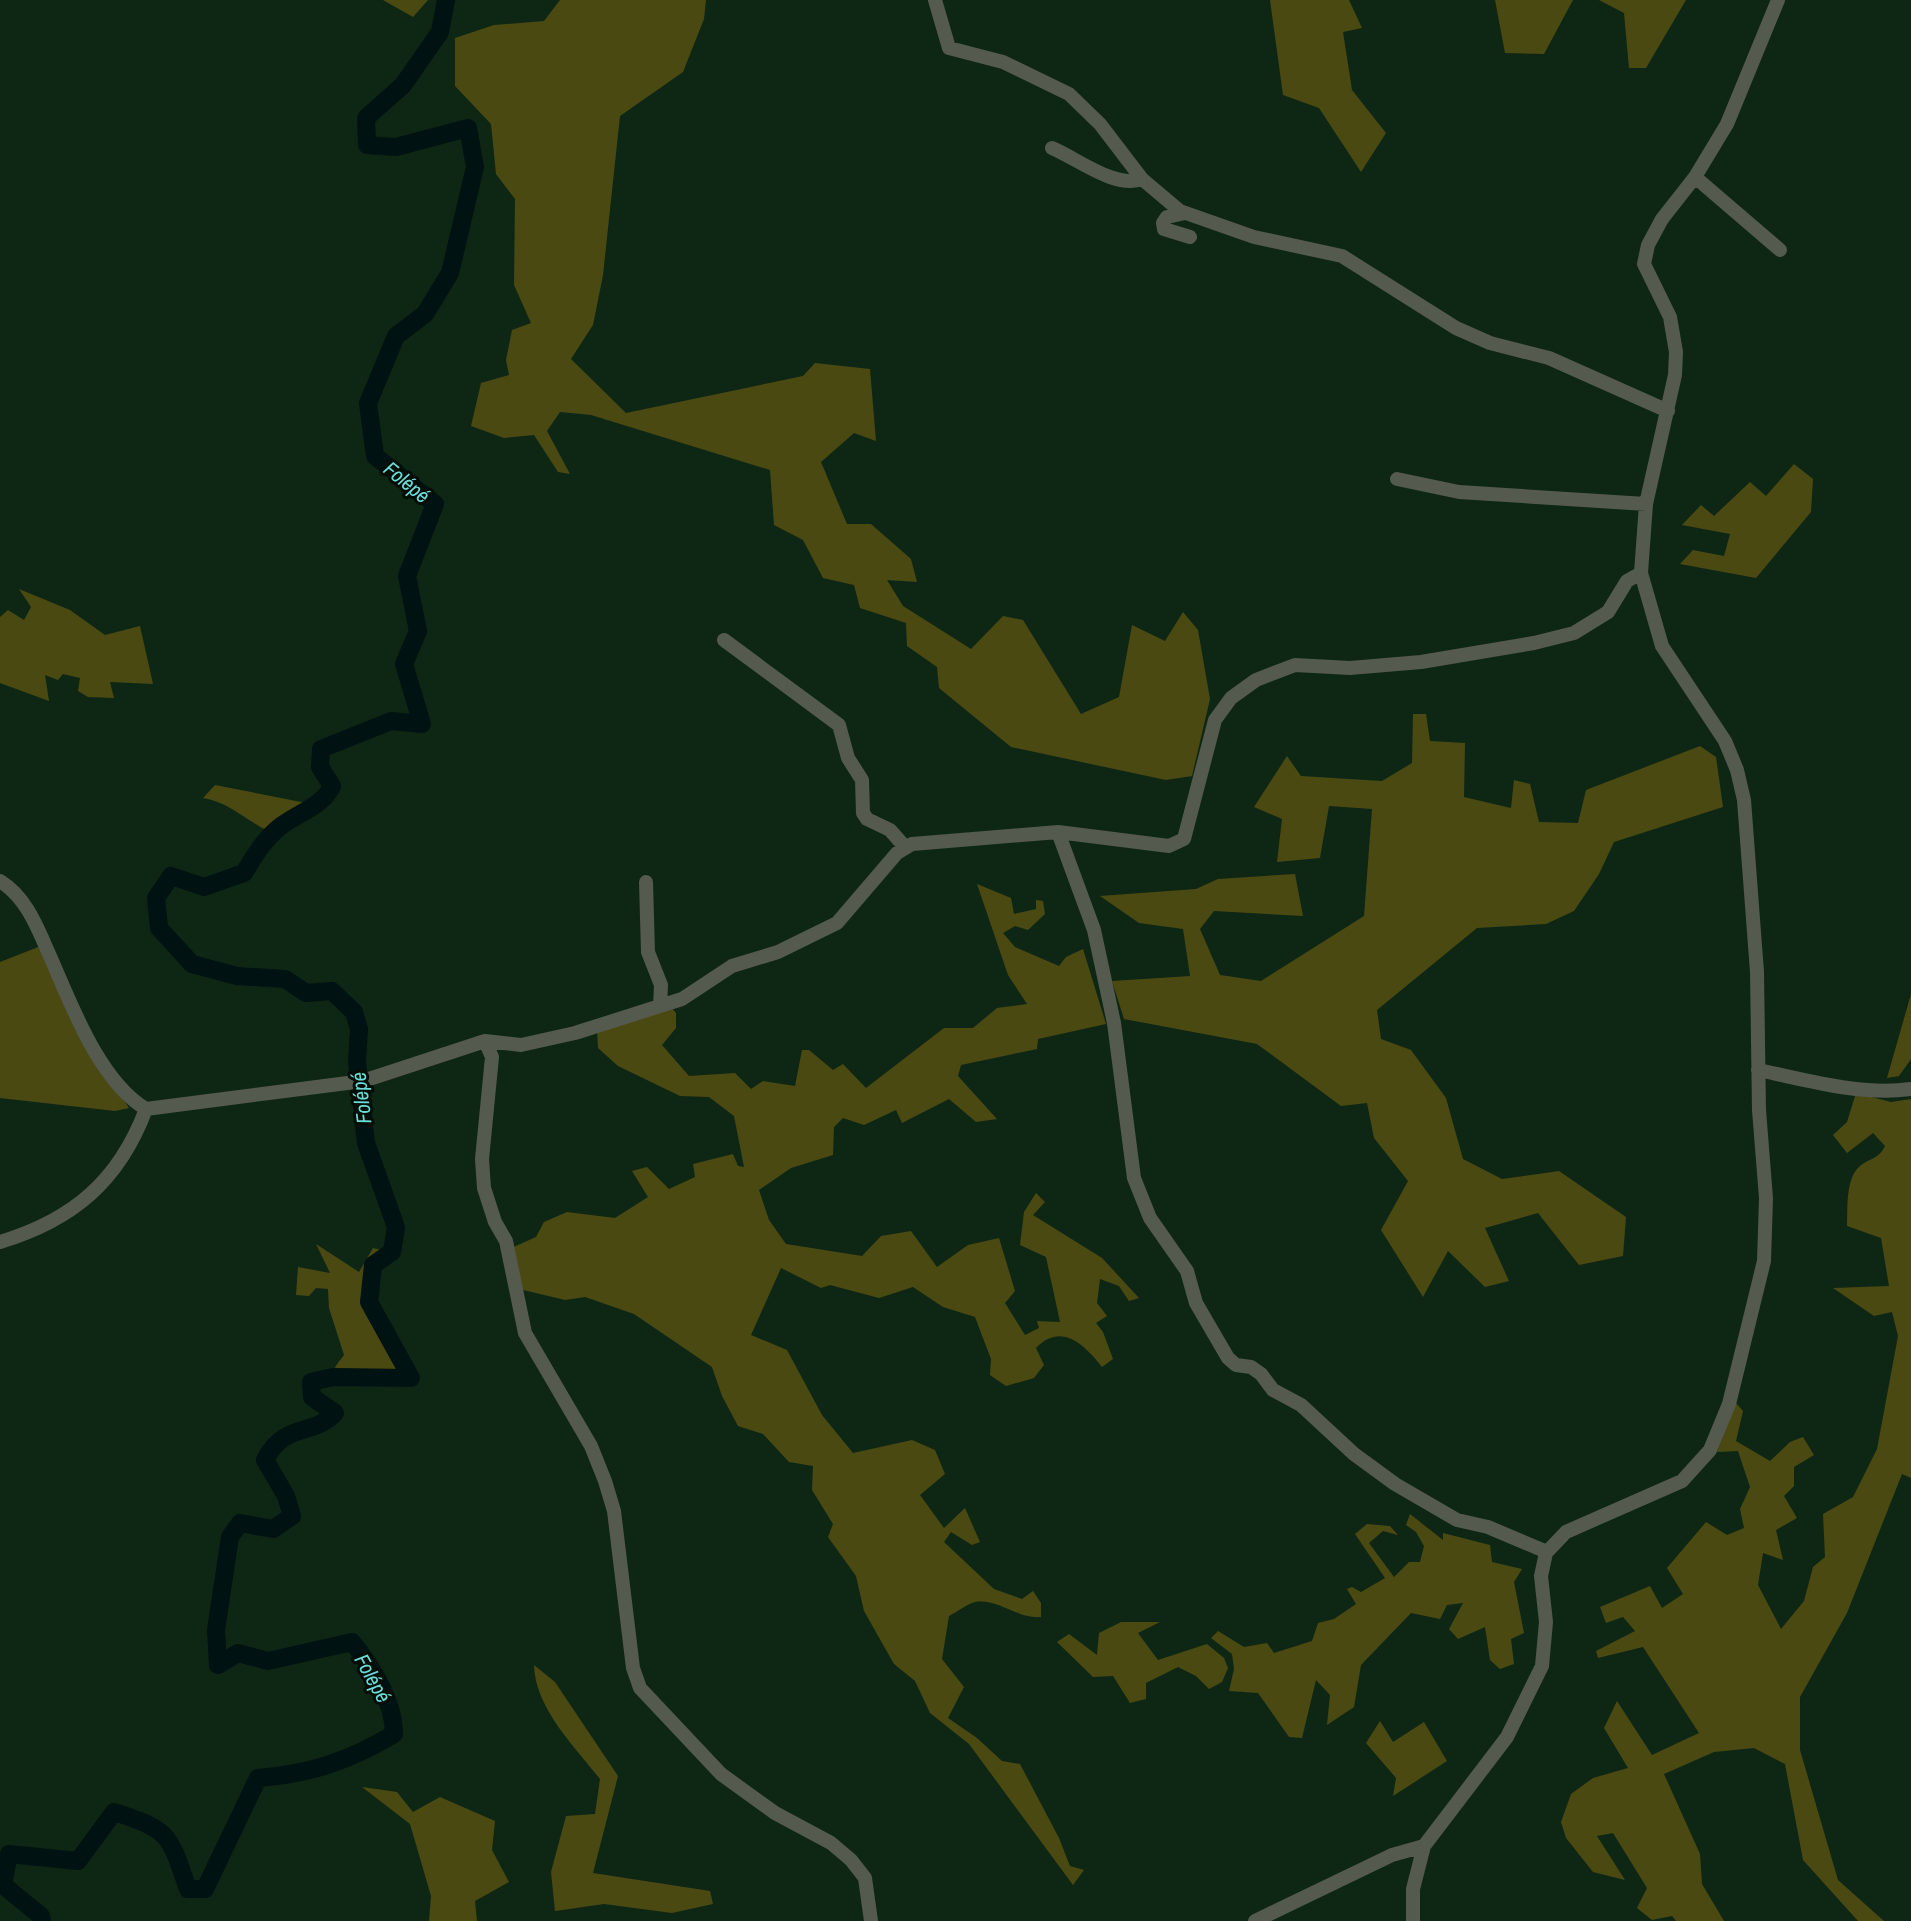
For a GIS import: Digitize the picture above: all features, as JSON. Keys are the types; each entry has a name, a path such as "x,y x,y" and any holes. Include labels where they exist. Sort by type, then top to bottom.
{"street":[{"path":"935,0 949,48 1003,62 1069,94 1100,124 1142,179 1167,202 1185,213 1254,237 1342,256 1456,328 1490,343 1549,358 1668,411"},
{"path":"1413,1921 1413,1889 1424,1846 1507,1737 1542,1666 1546,1622 1541,1576 1547,1552 1566,1532 1682,1480 1710,1450 1718,1436 1734,1387 1766,1243 1758,1070 1757,972 1747,831 1737,770 1725,741 1662,646 1641,573 1646,504 1675,374 1675,333 1644,264 1648,245 1662,219 1695,177 1727,124 1778,0"},
{"path":"1052,148 1081,160 1114,180 1133,182 1142,179"},
{"path":"1695,177 1780,250"},
{"path":"1185,213 1167,217 1163,223 1164,229 1190,237"},
{"path":"1215,223 1218,241"},
{"path":"1397,479 1460,492 1646,504"},
{"path":"0,881 12,889 30,913 73,1011 109,1072 129,1097 146,1110 358,1081 485,1041 521,1045 575,1033 660,1006 697,991 732,966 778,952 837,923 905,847 929,841 1058,832 1169,846 1179,844 1184,839 1191,819 1214,720 1231,698 1256,680 1295,665 1350,668 1421,662 1534,643 1574,633 1602,617 1627,581 1641,573"},
{"path":"724,640 839,725 848,758 862,780 863,813 867,819 890,830 905,847"},
{"path":"1058,832 1094,930 1112,1010 1134,1178 1150,1218 1187,1271 1196,1303 1228,1358 1236,1365 1251,1367 1261,1374 1273,1390 1301,1405 1354,1454 1395,1484 1457,1520 1488,1527 1547,1552"},
{"path":"646,882 648,952 661,985 660,1006"},
{"path":"485,1041 492,1057 483,1147 484,1188 495,1222 506,1241 525,1333 591,1446 605,1481 614,1511 633,1668 640,1688 721,1774 783,1818 842,1851 864,1878 872,1921"},
{"path":"1758,1070 1851,1088 1892,1091 1911,1089"},
{"path":"0,1242 48,1224 98,1188 129,1150 146,1110"},
{"path":"1255,1921 1392,1855 1424,1846"}],"shaded area":[{"path":"383,0 428,0 413,17"},
{"path":"560,0 706,0 704,19 683,72 620,116 603,275 593,325 571,359 626,413 803,376 815,363 870,369 876,441 854,433 821,462 847,524 871,524 911,559 917,582 887,580 903,606 971,649 1003,616 1023,620 1081,714 1119,697 1132,625 1165,641 1183,612 1198,630 1210,699 1192,776 1166,780 1011,747 939,688 937,667 907,646 906,623 860,608 854,585 823,578 803,540 774,525 770,470 591,415 560,412 547,431 570,474 558,472 534,435 504,438 471,426 481,383 509,375 506,360 512,330 531,323 514,285 515,199 496,174 491,124 455,86 455,38 494,25 544,21"},
{"path":"1270,0 1349,0 1362,28 1343,32 1352,90 1386,133 1361,172 1319,108 1283,95"},
{"path":"1495,0 1573,0 1544,54 1505,53"},
{"path":"1599,0 1686,0 1646,68 1629,68 1624,13"},
{"path":"1794,464 1813,479 1811,512 1756,578 1680,564 1693,550 1724,556 1730,534 1682,525 1701,505 1714,516 1750,482 1766,496"},
{"path":"19,589 70,610 105,635 140,626 153,684 110,682 114,698 88,697 78,691 80,678 63,674 58,680 45,675 49,701 0,683 0,617 8,610 24,620 31,607"},
{"path":"1413,714 1426,714 1430,741 1465,743 1464,797 1511,808 1514,780 1530,784 1539,822 1578,823 1586,790 1700,746 1716,757 1723,807 1614,842 1599,874 1574,911 1546,924 1477,928 1377,1010 1381,1039 1411,1050 1446,1098 1463,1159 1502,1179 1559,1171 1626,1217 1623,1256 1579,1265 1538,1213 1485,1228 1509,1281 1485,1287 1448,1251 1423,1297 1381,1230 1408,1181 1374,1138 1367,1103 1341,1106 1257,1044 1124,1019 1112,981 1190,976 1183,929 1139,923 1100,896 1196,889 1218,879 1295,874 1303,916 1214,911 1200,929 1220,975 1261,981 1364,916 1372,809 1329,806 1320,858 1277,862 1282,819 1254,807 1287,756 1301,776 1382,781 1412,763"},
{"path":"215,785 306,803 266,830 228,807 203,798"},
{"path":"977,884 1011,898 1014,914 1036,909 1036,900 1043,901 1045,914 1028,930 1015,926 1003,933 1015,947 1059,966 1066,957 1083,949 1106,1024 1038,1039 1037,1049 961,1065 958,1076 997,1119 976,1122 949,1099 902,1123 896,1110 864,1125 843,1118 834,1127 833,1155 791,1168 759,1190 769,1220 786,1244 862,1256 881,1236 911,1231 937,1267 968,1245 999,1238 1015,1291 1005,1303 1025,1335 1039,1328 1037,1321 1060,1322 1046,1257 1020,1245 1024,1212 1036,1193 1045,1202 1033,1215 1102,1258 1139,1298 1129,1301 1119,1286 1100,1279 1097,1303 1107,1316 1096,1323 1103,1332 1113,1359 1102,1367 1088,1351 1072,1339 1054,1337 1045,1340 1036,1348 1044,1365 1034,1378 1006,1386 990,1375 991,1359 975,1317 943,1307 913,1287 879,1298 830,1285 821,1288 781,1268 751,1335 787,1350 822,1415 853,1453 912,1440 935,1450 945,1474 920,1495 944,1528 965,1508 980,1542 972,1545 951,1532 944,1542 994,1589 1022,1599 1033,1591 1041,1603 1041,1617 1024,1615 984,1602 972,1603 949,1616 942,1659 964,1687 948,1718 977,1738 1002,1761 1020,1764 1059,1838 1070,1866 1084,1870 1073,1885 969,1744 930,1713 915,1681 894,1664 864,1611 856,1576 828,1537 833,1524 812,1490 813,1466 789,1462 763,1434 738,1426 722,1396 712,1367 634,1314 585,1297 565,1300 515,1288 509,1249 536,1237 544,1222 567,1212 615,1218 648,1197 632,1171 647,1167 669,1189 695,1177 693,1164 733,1154 738,1166 744,1167 734,1116 709,1097 680,1096 618,1066 598,1048 597,1029 663,998 676,1013 676,1028 662,1045 689,1076 735,1073 751,1089 763,1081 795,1086 802,1050 809,1050 833,1070 843,1064 866,1088 944,1028 973,1028 997,1008 1027,1004 1008,975"},
{"path":"41,946 69,1013 129,1108 115,1111 0,1098 0,962"},
{"path":"1911,994 1911,1059 1899,1076 1887,1078"},
{"path":"1856,1093 1891,1102 1911,1099 1911,1478 1902,1474 1847,1613 1800,1697 1800,1750 1838,1880 1884,1921 1858,1921 1803,1860 1785,1764 1754,1748 1714,1752 1664,1774 1700,1854 1702,1884 1724,1921 1676,1921 1672,1916 1652,1920 1637,1908 1647,1888 1613,1833 1597,1836 1625,1880 1593,1872 1566,1838 1561,1822 1571,1794 1593,1778 1628,1768 1604,1728 1617,1701 1652,1755 1699,1733 1643,1647 1598,1658 1596,1651 1635,1631 1623,1617 1606,1623 1600,1607 1650,1586 1662,1608 1683,1594 1667,1568 1706,1522 1727,1535 1744,1528 1740,1509 1750,1487 1738,1451 1717,1452 1736,1403 1743,1411 1736,1441 1770,1461 1790,1442 1803,1437 1814,1455 1794,1467 1794,1486 1784,1496 1797,1518 1776,1530 1783,1560 1763,1553 1758,1585 1781,1629 1804,1601 1813,1567 1825,1557 1823,1514 1853,1497 1877,1449 1898,1336 1892,1312 1874,1316 1833,1288 1889,1286 1881,1238 1847,1226 1848,1194 1852,1178 1860,1166 1877,1156 1885,1146 1873,1133 1847,1153 1833,1135 1847,1122"},
{"path":"316,1244 359,1272 373,1248 385,1251 368,1276 362,1301 390,1351 406,1364 404,1372 394,1377 368,1373 340,1378 335,1367 344,1355 329,1308 328,1289 316,1288 309,1296 296,1295 298,1267 330,1273"},
{"path":"1410,1514 1443,1540 1443,1533 1490,1545 1492,1562 1522,1569 1514,1582 1524,1633 1511,1639 1514,1664 1500,1669 1490,1660 1485,1627 1458,1639 1449,1629 1463,1603 1447,1605 1440,1619 1411,1613 1361,1665 1354,1707 1327,1725 1330,1695 1316,1680 1302,1738 1289,1737 1258,1693 1229,1691 1234,1669 1232,1654 1211,1638 1218,1631 1244,1647 1267,1643 1274,1653 1312,1641 1318,1623 1334,1619 1356,1604 1347,1589 1352,1587 1361,1592 1385,1578 1355,1534 1367,1524 1390,1526 1398,1535 1383,1531 1369,1543 1394,1577 1409,1562 1420,1562 1424,1546 1416,1532 1406,1525"},
{"path":"1121,1622 1160,1622 1138,1633 1158,1660 1207,1644 1224,1658 1228,1668 1222,1682 1209,1689 1196,1676 1178,1667 1146,1683 1146,1699 1130,1703 1113,1676 1093,1677 1057,1642 1069,1634 1097,1655 1099,1633"},
{"path":"534,1665 555,1682 618,1776 593,1873 710,1891 713,1904 672,1913 604,1904 555,1911 551,1872 566,1816 595,1814 600,1779 549,1712 536,1681"},
{"path":"1380,1721 1393,1742 1424,1722 1447,1761 1393,1796 1396,1778 1366,1743"},
{"path":"362,1787 397,1792 413,1812 440,1797 495,1821 492,1850 509,1882 475,1901 477,1921 429,1921 431,1896 410,1824"}],"waterway":[{"name":"Folépé","path":"42,1921 41,1916 3,1885 9,1854 78,1861 114,1812 157,1830 171,1846 188,1889 205,1889 258,1778 329,1765 394,1734 386,1697 367,1662 352,1642 268,1661 238,1653 218,1665 216,1630 230,1537 240,1523 273,1529 292,1516 286,1496 265,1460 281,1440 317,1425 335,1413 312,1397 311,1382 333,1377 411,1378 369,1302 373,1265 392,1252 396,1227 366,1143 357,1062 359,1029 354,1012 332,991 306,993 285,979 237,976 192,964 159,928 156,898 171,876 204,887 244,873 275,831 328,793 332,786 320,767 321,749 391,721 422,724 404,664 418,631 407,576 435,504 375,456 368,403 396,336 425,314 450,273 475,167 468,128 396,147 367,145 366,118 403,85 440,32 446,0"}]}
